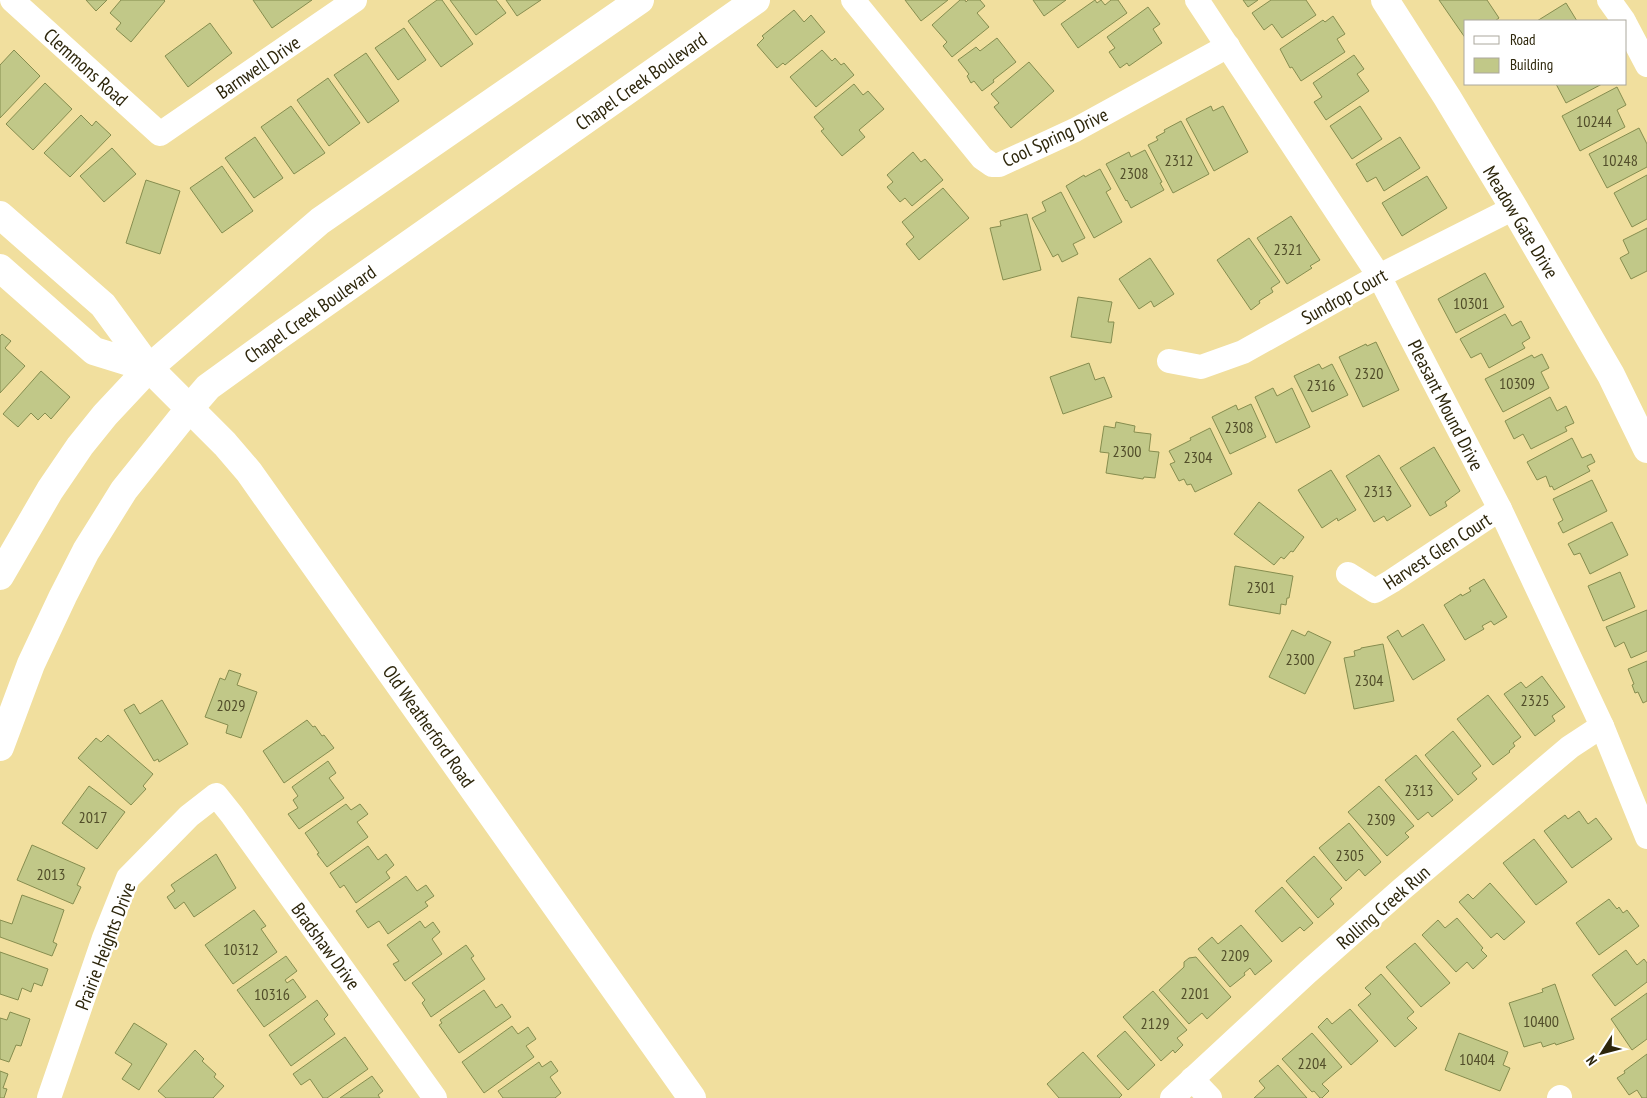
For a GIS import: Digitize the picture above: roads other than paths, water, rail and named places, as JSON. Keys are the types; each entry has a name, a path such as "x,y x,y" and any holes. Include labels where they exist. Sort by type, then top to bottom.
{"main road":[{"path":"0,576 50,490 80,446 105,415 149,368 320,221 640,0"},
{"name":"Chapel Creek Boulevard","path":"0,747 17,698 63,596 86,551 124,490 189,408 208,388 277,337 756,0"},
{"name":"Meadow Gate Drive","path":"1385,0 1447,97 1514,208 1611,375 1647,449"},
{"name":"Old Weatherford Road","path":"0,215 103,305 149,368 225,444 249,472 692,1098"},
{"path":"0,268 94,351 149,368"}],"street":[{"name":"Clemmons Road","path":"12,0 160,134"},
{"name":"Barnwell Drive","path":"160,134 355,0"},
{"name":"Cool Spring Drive","path":"853,0 982,158 992,165 999,166 1075,130 1228,46"},
{"name":"Pleasant Mound Drive","path":"1197,0 1379,276 1500,509 1602,726 1647,837"},
{"path":"1609,0 1623,20"},
{"path":"1627,27 1647,65"},
{"name":"Sundrop Court","path":"1169,360 1201,367 1243,352 1379,276 1514,208"},
{"name":"Harvest Glen Court","path":"1348,574 1375,591 1500,509"},
{"name":"Rolling Creek Run","path":"1172,1098 1308,972 1402,889 1570,747 1602,726"},
{"name":"Prairie Heights Drive","path":"53,1097 104,938 128,878 189,816 216,795"},
{"name":"Bradshaw Drive","path":"216,795 435,1098"},
{"path":"1192,1079 1210,1098"}]}
